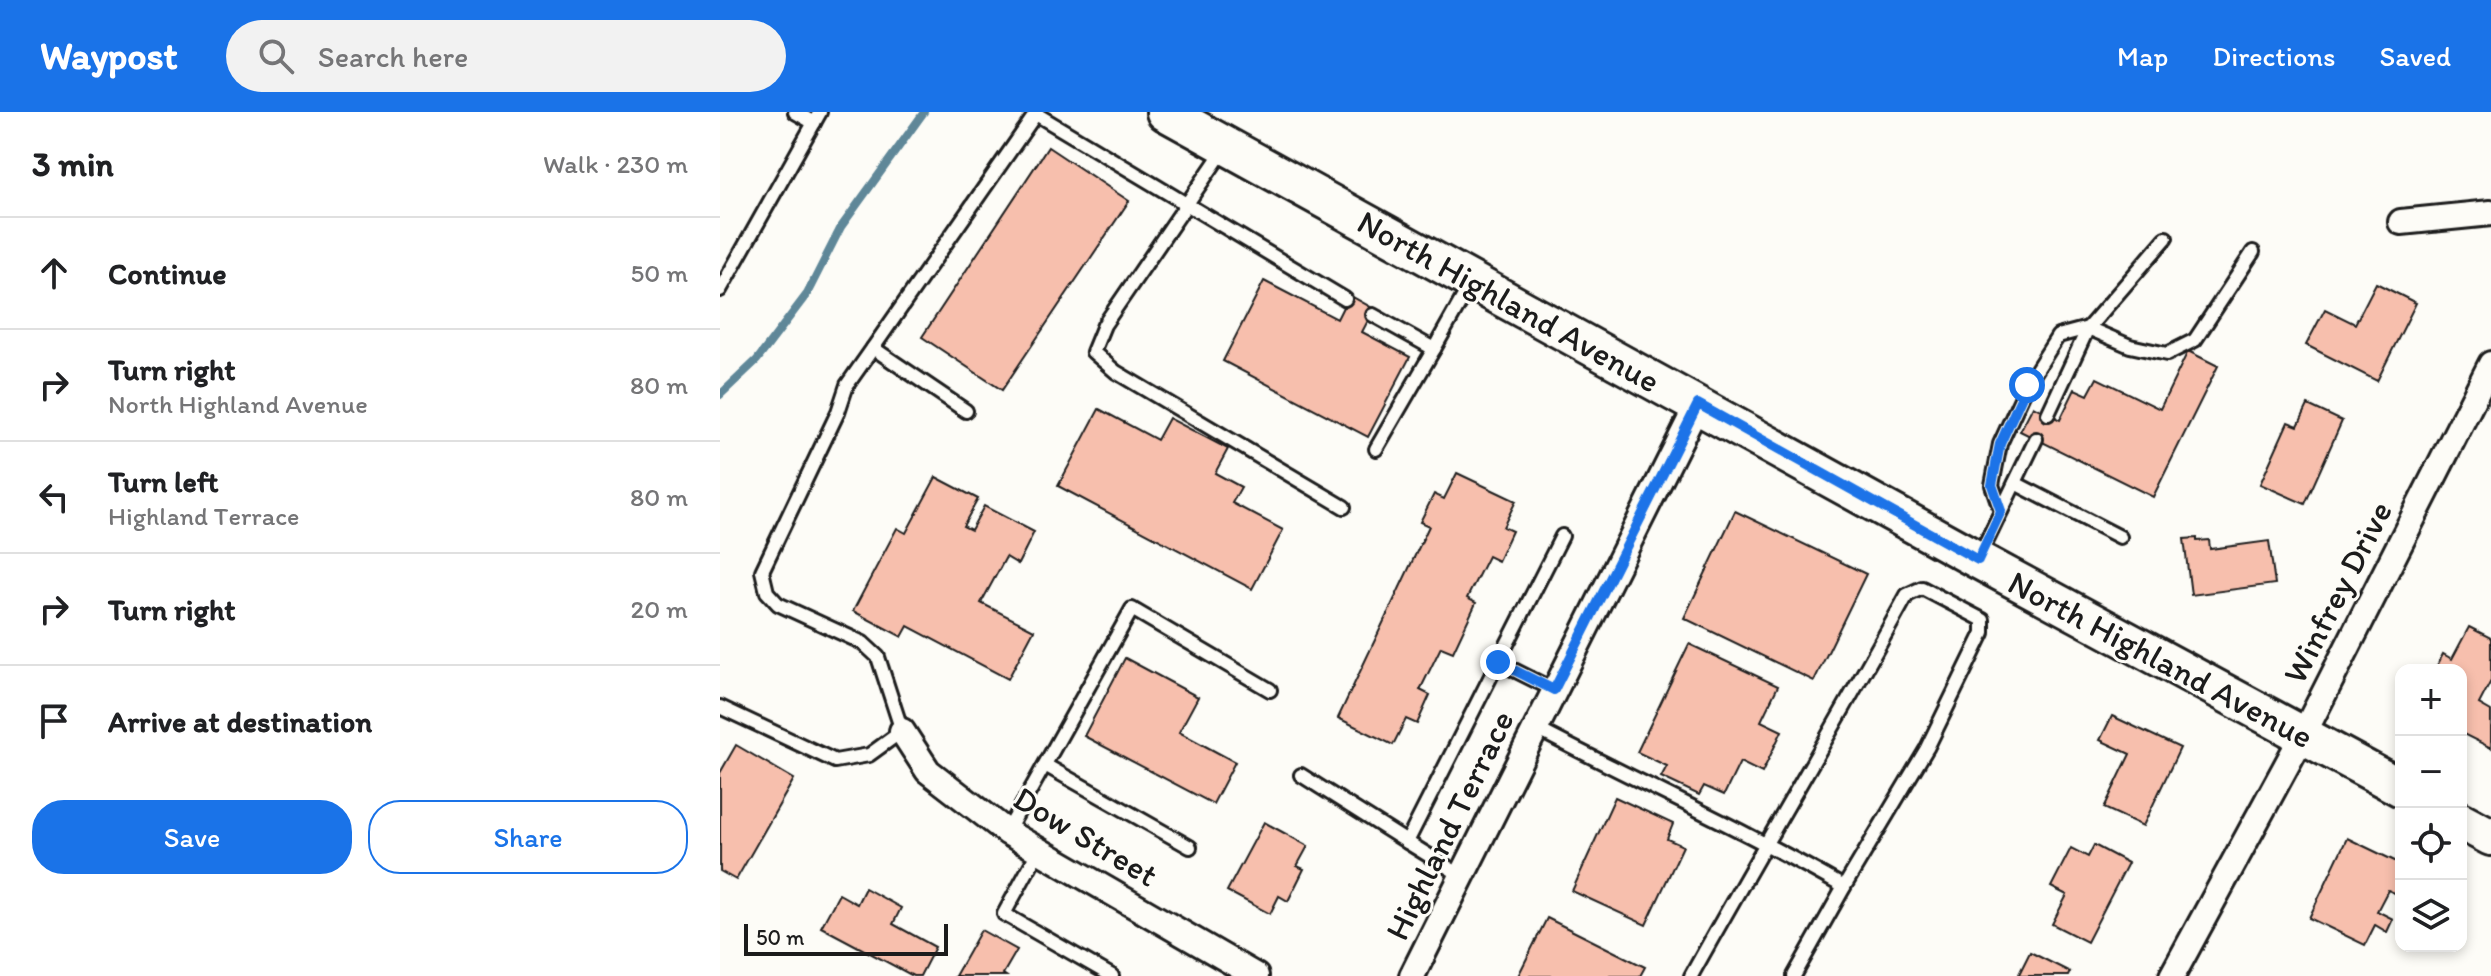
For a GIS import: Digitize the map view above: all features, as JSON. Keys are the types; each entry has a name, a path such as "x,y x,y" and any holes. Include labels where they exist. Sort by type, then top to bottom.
{"street":[{"name":"North Highland Avenue","path":"1165,112 1978,560 2395,785"},
{"path":"2401,222 2491,213"},
{"name":"Winfrey Drive","path":"2172,976 2303,735 2491,364"},
{"name":"Highland Terrace","path":"1412,976 1698,404"},
{"name":"Dow Street","path":"902,731 928,771 1007,832 1244,973"},
{"path":"2467,824 2491,837"}],"lane":[{"path":"720,290 817,117 795,112"},
{"path":"720,707 835,761 869,755 902,731 878,657 863,643 778,604 767,592 762,571 838,412 847,385 1036,113 1345,299"},
{"path":"1226,146 1104,325 1093,352 1116,372 1344,507"},
{"path":"2048,414 2088,328 2166,238"},
{"path":"2001,511 1992,485 2000,444 2027,385 2058,336 2088,328 2130,346 2167,354 2195,340 2253,252"},
{"path":"1376,449 1472,281"},
{"path":"1373,315 1434,349"},
{"path":"873,348 966,411"},
{"path":"1978,560 2036,439"},
{"path":"2015,483 2120,537"},
{"path":"1407,842 1562,536"},
{"path":"1691,976 1907,595 1922,588 1983,620 1983,633 1927,748 1794,976"},
{"path":"1007,832 1132,609 1270,690"},
{"path":"1498,662 1554,690"},
{"path":"1535,728 1655,791 1765,842 1844,887"},
{"path":"1045,765 1190,847"},
{"path":"1301,775 1462,876"},
{"path":"1039,850 1004,914 1112,976"}],"building":[{"path":"1048,147 1129,201 1002,390 922,337"},
{"path":"1264,281 1337,319 1349,295 1374,309 1362,332 1410,357 1368,437 1223,361"},
{"path":"2376,283 2416,303 2377,381 2306,345 2325,309 2355,324"},
{"path":"2188,351 2218,366 2153,497 2020,431 2033,406 2060,420 2075,389 2088,395 2097,378 2160,409"},
{"path":"2308,405 2342,421 2305,504 2260,484 2288,422 2298,426"},
{"path":"1099,409 1157,440 1169,418 1228,449 1215,473 1241,487 1232,503 1283,530 1252,589 1058,486"},
{"path":"1457,473 1516,501 1503,527 1512,531 1498,561 1488,556 1467,598 1476,603 1453,652 1441,647 1420,690 1430,695 1417,724 1406,719 1393,745 1338,718 1429,526 1420,522 1434,494 1444,499"},
{"path":"936,477 978,499 963,526 971,530 984,506 1034,532 1018,564 1006,557 981,603 1034,630 1008,679 908,626 902,637 853,611 897,528 906,533"},
{"path":"1735,511 1866,574 1814,681 1684,618"},
{"path":"2197,538 2197,541 2209,540 2210,549 2269,541 2275,584 2191,595 2184,539"},
{"path":"2469,627 2491,638 2491,681 2479,704 2491,711 2491,748 2467,736 2467,664 2438,664 2443,654 2452,659"},
{"path":"1689,644 1778,686 1761,721 1782,731 1762,773 1740,762 1724,795 1704,786 1699,795 1661,777 1667,766 1637,752"},
{"path":"1125,658 1198,697 1179,732 1235,762 1213,804 1084,736"},
{"path":"2112,716 2180,748 2143,826 2104,808 2130,754 2100,740"},
{"path":"736,745 794,779 736,880 720,871 720,773"},
{"path":"1615,797 1673,824 1667,839 1683,846 1646,925 1572,891"},
{"path":"1264,822 1308,846 1297,866 1304,869 1288,901 1279,896 1270,914 1227,891"},
{"path":"2347,838 2395,861 2395,893 2388,890 2377,911 2393,919 2387,932 2375,925 2365,945 2309,918"},
{"path":"2094,845 2128,863 2087,942 2052,924 2067,895 2051,887 2071,848 2088,857"},
{"path":"865,888 901,908 893,924 935,947 920,976 913,976 821,927 839,894 857,904"},
{"path":"1547,918 1645,967 1640,976 1518,976"},
{"path":"981,930 1017,950 1003,974 1006,976 955,976"},
{"path":"2030,952 2070,972 2068,976 2018,976"}],"waterway":[{"path":"720,395 757,360 807,294 841,227 924,112"}],"route":[{"path":"1498,662 1554,690 1698,404 1978,560 2001,511 1992,485 2000,444 2027,385"}]}
